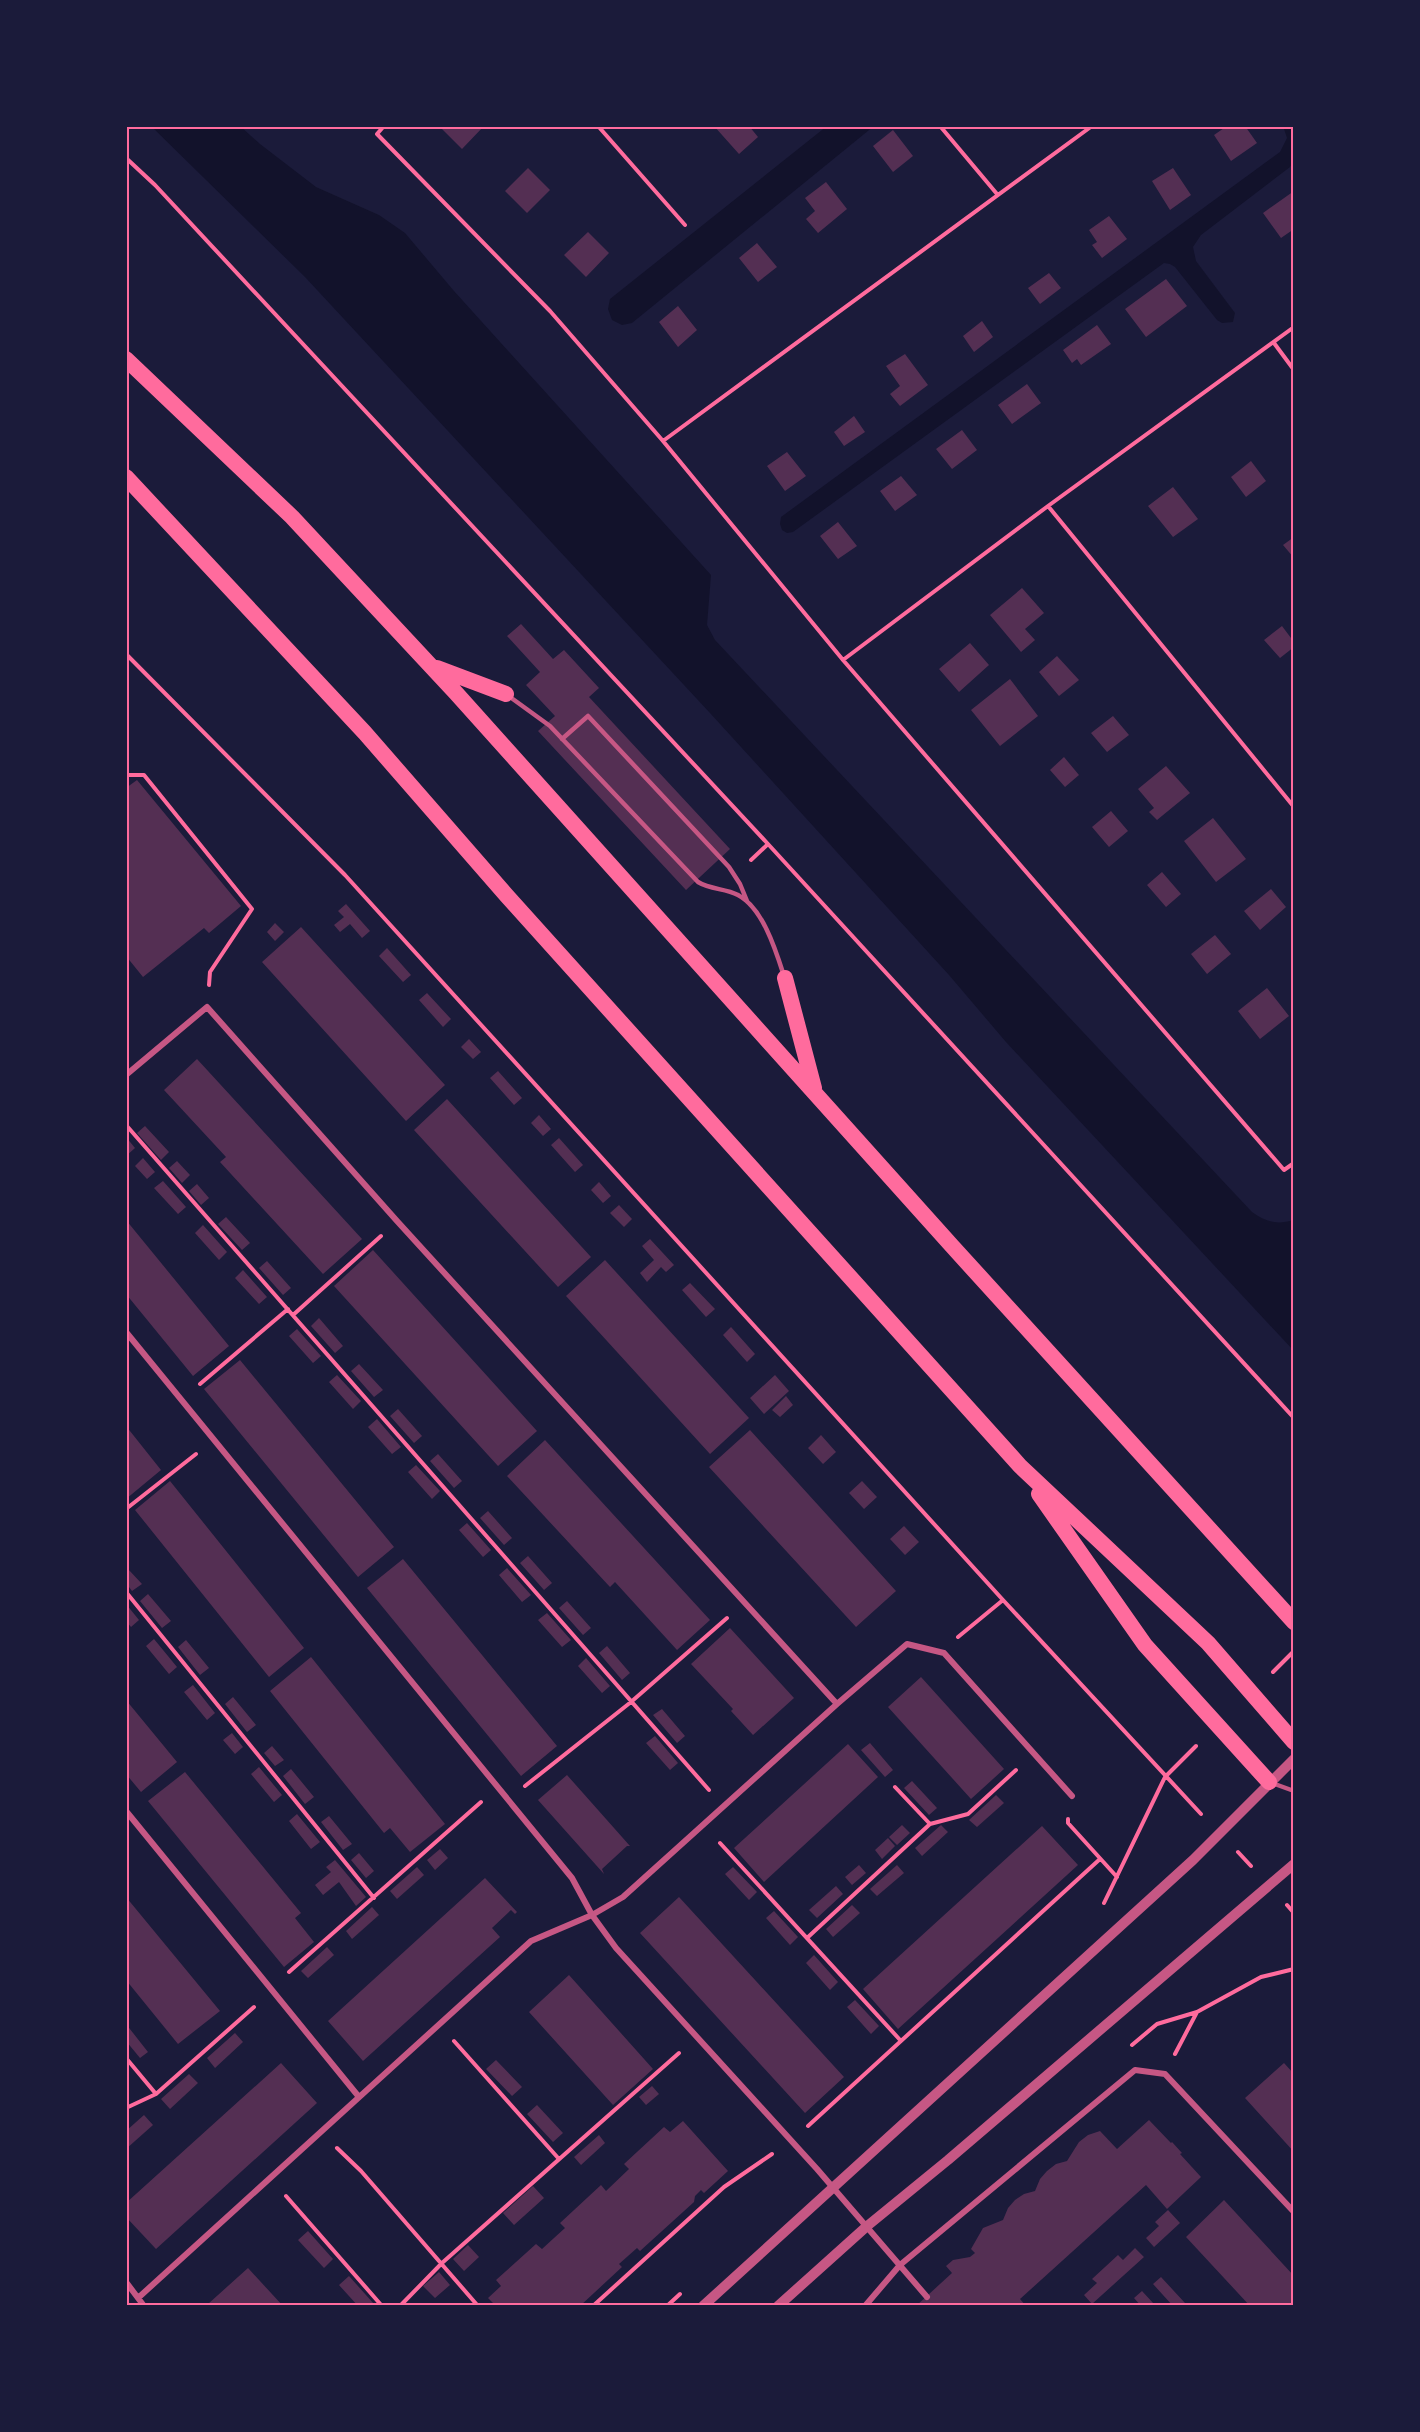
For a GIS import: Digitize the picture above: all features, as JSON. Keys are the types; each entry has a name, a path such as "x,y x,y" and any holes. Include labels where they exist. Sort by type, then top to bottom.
{"highway":[{"path":"126,359 292,517 424,659 1294,1622"},
{"path":"126,477 365,733 507,896 1020,1466 1208,1643 1294,1742"},
{"path":"424,659 441,671 476,681 506,694"},
{"path":"785,978 815,1092"},
{"path":"1020,1466 1145,1645 1269,1782"}],"street":[{"path":"126,1075 207,1006 397,1221 837,1704"},
{"path":"126,1332 572,1878 592,1915 616,1948 834,2189 927,2297"},
{"path":"138,2298 531,1941 592,1915 623,1897 907,1644 944,1653 1072,1796"},
{"path":"703,2306 834,2189 1220,1833 1294,1759"},
{"path":"126,1811 359,2097"},
{"path":"778,2306 866,2227 948,2160 1294,1863"},
{"path":"865,2306 900,2265 1135,2070 1165,2074 1294,2212"},
{"path":"126,2282 144,2306"}],"lane":[{"path":"506,694 538,716 562,739 698,882 711,889 738,895 747,901"},
{"path":"562,739 588,716 729,867 772,940 785,978"},
{"path":"1269,1782 1294,1791"}],"path":[{"path":"384,126 377,134 550,312 663,441 843,660 1284,1170 1294,1163"},
{"path":"598,126 685,225"},
{"path":"940,126 998,194"},
{"path":"663,441 1092,126"},
{"path":"126,158 155,185 329,370 1294,1418"},
{"path":"843,660 1048,506 1294,327"},
{"path":"1274,343 1294,370"},
{"path":"1048,506 1294,807"},
{"path":"126,654 345,875 1003,1600 1165,1777 1294,1913"},
{"path":"126,775 144,775 252,909 210,972 207,1006"},
{"path":"126,1125 724,1807"},
{"path":"292,1315 397,1221"},
{"path":"181,1400 288,1310"},
{"path":"126,1509 214,1440"},
{"path":"126,1592 374,1898"},
{"path":"944,1653 958,1637 1003,1600"},
{"path":"508,1800 632,1702 746,1602"},
{"path":"807,1938 930,1824 968,1814 1033,1753"},
{"path":"1102,1907 1165,1777"},
{"path":"126,2108 156,2094 249,2013 271,1988 498,1787"},
{"path":"895,1787 930,1824"},
{"path":"1072,1796 1068,1823 1117,1877"},
{"path":"703,1825 901,2041"},
{"path":"593,2306 724,2187 791,2142 1100,1859"},
{"path":"1165,2074 1197,2012 1261,1977 1294,1969"},
{"path":"439,2025 559,2159"},
{"path":"400,2306 442,2264 697,2036"},
{"path":"126,2058 156,2094"},
{"path":"321,2132 360,2171 478,2306"},
{"path":"270,2178 382,2306"},
{"path":"667,2306 684,2290"}],"shaded area":[{"path":"151,126 240,126 316,187 379,215 405,233 454,291 711,575 707,625 715,640 1252,1212 1272,1222 1294,1220 1294,1351 1006,1042 949,975 710,713 305,277"},
{"path":"827,126 874,126 632,323 622,325 612,320 608,309 610,299"},
{"path":"1283,126 1294,126 1294,160 1290,167 1201,235 1193,247 1196,261 1235,313 1233,322 1222,323 1217,320 1175,267 1164,263 793,532 787,533 782,530 781,517 1280,152 1287,138"}],"building":[{"path":"439,126 484,126 462,149"},
{"path":"714,126 749,126 758,137 739,154"},
{"path":"1227,126 1245,126 1257,143 1231,161 1214,135"},
{"path":"893,130 913,156 893,172 873,146"},
{"path":"528,168 550,190 527,213 505,191"},
{"path":"1173,168 1191,195 1170,210 1152,181"},
{"path":"826,182 847,209 818,233 806,219 815,211 805,198"},
{"path":"1294,191 1294,229 1281,238 1263,213"},
{"path":"1109,216 1127,239 1102,258 1092,245 1097,242 1089,230"},
{"path":"588,232 609,253 586,277 564,255"},
{"path":"757,243 777,267 758,282 739,258"},
{"path":"1049,273 1061,288 1040,304 1028,288"},
{"path":"1166,279 1187,306 1146,337 1125,309"},
{"path":"678,306 697,330 678,347 659,322"},
{"path":"982,321 993,337 974,352 963,336"},
{"path":"1097,325 1111,344 1081,365 1077,359 1072,363 1063,350"},
{"path":"905,354 928,385 900,406 890,394 900,386 886,366"},
{"path":"1027,384 1041,403 1012,424 998,405"},
{"path":"854,416 865,432 844,446 834,432"},
{"path":"962,430 977,450 952,469 936,449"},
{"path":"787,452 806,476 785,491 767,466"},
{"path":"1251,461 1266,481 1246,497 1231,477"},
{"path":"901,476 917,495 895,511 880,491"},
{"path":"1173,487 1198,519 1173,537 1148,506"},
{"path":"838,522 857,546 838,559 820,536"},
{"path":"1294,537 1294,558 1283,545"},
{"path":"1022,588 1044,613 1025,629 1035,640 1021,652 990,615"},
{"path":"521,624 553,659 564,650 599,688 589,697 730,849 686,890 538,731 555,716 526,685 540,672 507,636"},
{"path":"1282,626 1294,642 1294,647 1280,658 1264,640"},
{"path":"970,643 989,665 959,692 939,669"},
{"path":"1057,656 1079,680 1059,696 1039,672"},
{"path":"1010,679 1038,716 1000,746 971,710"},
{"path":"1113,716 1129,735 1107,752 1091,733"},
{"path":"1064,757 1079,775 1065,787 1050,770"},
{"path":"1166,766 1190,793 1157,820 1149,812 1154,808 1138,789"},
{"path":"137,780 241,906 209,933 204,928 143,977 126,956 126,788"},
{"path":"1111,811 1128,831 1109,847 1092,827"},
{"path":"1213,818 1246,859 1216,882 1184,841"},
{"path":"1162,872 1181,894 1166,907 1147,885"},
{"path":"1271,889 1286,907 1260,930 1244,911"},
{"path":"346,904 370,931 362,938 350,924 340,932 334,925 344,917 338,911"},
{"path":"275,923 284,932 275,941 267,932"},
{"path":"301,927 445,1085 406,1121 262,962"},
{"path":"1215,935 1231,954 1207,974 1191,954"},
{"path":"387,948 411,975 403,982 379,956"},
{"path":"1267,988 1289,1016 1260,1039 1238,1011"},
{"path":"427,993 451,1019 443,1027 419,1000"},
{"path":"469,1039 481,1052 473,1059 461,1047"},
{"path":"197,1059 362,1239 323,1274 220,1162 226,1157 164,1090"},
{"path":"498,1071 522,1098 514,1105 490,1078"},
{"path":"447,1099 591,1257 558,1287 414,1130"},
{"path":"539,1115 551,1129 543,1136 531,1123"},
{"path":"145,1126 169,1152 161,1160 137,1133"},
{"path":"126,1137 135,1148 126,1156"},
{"path":"559,1138 583,1165 575,1172 551,1145"},
{"path":"143,1158 155,1172 147,1179 135,1166"},
{"path":"177,1161 190,1175 182,1183 169,1168"},
{"path":"163,1181 186,1207 178,1214 154,1188"},
{"path":"599,1182 611,1196 603,1203 591,1190"},
{"path":"197,1184 209,1198 201,1205 189,1191"},
{"path":"619,1205 632,1219 624,1227 610,1213"},
{"path":"226,1217 250,1243 242,1250 218,1224"},
{"path":"126,1220 229,1346 193,1376 126,1294"},
{"path":"203,1225 227,1252 219,1260 195,1233"},
{"path":"650,1239 674,1265 666,1272 661,1267 647,1282 640,1273 654,1260 642,1246"},
{"path":"373,1250 537,1431 498,1466 334,1286"},
{"path":"605,1260 749,1418 710,1454 566,1296"},
{"path":"267,1261 291,1288 283,1295 259,1268"},
{"path":"243,1270 267,1297 259,1304 235,1278"},
{"path":"690,1283 715,1309 706,1317 682,1290"},
{"path":"319,1318 343,1346 335,1353 311,1326"},
{"path":"731,1327 755,1354 747,1362 723,1335"},
{"path":"297,1329 321,1356 313,1363 289,1336"},
{"path":"240,1360 394,1547 358,1577 204,1389"},
{"path":"359,1364 383,1390 374,1397 351,1371"},
{"path":"337,1375 361,1401 353,1409 329,1382"},
{"path":"775,1375 789,1391 764,1414 750,1398"},
{"path":"786,1396 793,1405 780,1417 772,1410"},
{"path":"398,1409 422,1436 414,1443 390,1416"},
{"path":"377,1419 401,1447 392,1454 368,1427"},
{"path":"126,1426 161,1470 126,1499"},
{"path":"750,1430 896,1591 856,1627 709,1467"},
{"path":"821,1435 836,1452 823,1464 808,1448"},
{"path":"545,1440 710,1620 677,1650 615,1582 610,1587 507,1476"},
{"path":"438,1454 462,1481 454,1488 430,1461"},
{"path":"416,1465 440,1491 432,1499 408,1472"},
{"path":"170,1481 304,1648 269,1677 135,1510"},
{"path":"862,1481 877,1497 864,1509 849,1493"},
{"path":"488,1511 512,1538 504,1545 480,1518"},
{"path":"467,1523 491,1550 483,1557 459,1530"},
{"path":"904,1526 919,1542 905,1555 890,1539"},
{"path":"528,1556 552,1583 544,1590 520,1563"},
{"path":"403,1559 557,1746 521,1776 367,1588"},
{"path":"507,1568 531,1595 522,1602 499,1575"},
{"path":"128,1569 142,1584 132,1591 126,1583 126,1570"},
{"path":"148,1594 171,1621 162,1628 140,1601"},
{"path":"567,1601 591,1628 583,1635 559,1608"},
{"path":"126,1604 139,1620 131,1627 126,1621"},
{"path":"547,1613 571,1640 562,1647 538,1620"},
{"path":"730,1628 794,1698 753,1735 731,1711 733,1709 691,1664"},
{"path":"154,1639 177,1667 169,1674 146,1646"},
{"path":"186,1640 209,1668 200,1675 178,1647"},
{"path":"607,1646 630,1673 622,1680 599,1653"},
{"path":"311,1657 445,1824 410,1852 390,1828 384,1833 270,1691"},
{"path":"586,1658 610,1686 602,1693 578,1666"},
{"path":"921,1677 1004,1769 971,1799 888,1707"},
{"path":"193,1685 215,1713 207,1720 184,1692"},
{"path":"233,1697 256,1725 247,1732 225,1704"},
{"path":"126,1700 177,1762 141,1792 126,1774"},
{"path":"662,1709 685,1736 677,1743 653,1715"},
{"path":"232,1733 243,1747 235,1754 223,1740"},
{"path":"655,1736 678,1763 670,1770 646,1743"},
{"path":"870,1743 893,1770 885,1777 861,1750"},
{"path":"848,1744 878,1777 764,1882 734,1848"},
{"path":"272,1746 284,1760 275,1766 264,1753"},
{"path":"259,1767 282,1795 274,1802 251,1774"},
{"path":"291,1769 314,1797 305,1804 283,1776"},
{"path":"185,1772 301,1913 295,1918 314,1942 284,1967 148,1801"},
{"path":"567,1775 630,1846 627,1846 602,1869 604,1874 538,1800"},
{"path":"912,1781 937,1808 929,1815 904,1788"},
{"path":"996,1795 1004,1803 977,1827 969,1820"},
{"path":"297,1814 320,1842 311,1849 289,1821"},
{"path":"329,1816 352,1844 343,1850 321,1822"},
{"path":"902,1825 910,1833 897,1845 889,1837"},
{"path":"941,1825 948,1832 922,1856 915,1848"},
{"path":"1042,1826 1078,1865 898,2029 863,1989"},
{"path":"888,1838 895,1846 882,1859 875,1850"},
{"path":"440,1849 448,1858 435,1870 427,1860"},
{"path":"359,1853 374,1871 366,1878 351,1860"},
{"path":"335,1860 366,1897 356,1906 339,1882 323,1895 315,1885 331,1872 326,1867"},
{"path":"859,1865 866,1873 852,1885 845,1877"},
{"path":"897,1865 904,1873 877,1896 870,1889"},
{"path":"417,1867 424,1875 397,1899 390,1891"},
{"path":"733,1867 757,1892 749,1900 725,1874"},
{"path":"485,1878 517,1912 515,1914 511,1910 492,1928 500,1937 363,2061 328,2021"},
{"path":"836,1886 843,1894 817,1918 809,1910"},
{"path":"126,1897 220,2011 178,2044 126,1980"},
{"path":"679,1897 844,2077 805,2113 640,1933"},
{"path":"852,1905 860,1913 833,1937 826,1929"},
{"path":"372,1907 379,1915 352,1939 346,1931"},
{"path":"774,1911 798,1937 790,1945 766,1918"},
{"path":"327,1947 334,1955 308,1978 301,1971"},
{"path":"814,1955 838,1982 830,1990 806,1963"},
{"path":"569,1975 653,2069 613,2105 529,2012"},
{"path":"855,2000 879,2026 871,2034 847,2007"},
{"path":"126,2024 148,2052 140,2058 126,2041"},
{"path":"235,2033 243,2042 215,2068 207,2058"},
{"path":"496,2060 522,2087 512,2096 486,2069"},
{"path":"281,2063 317,2103 156,2249 126,2217 126,2203"},
{"path":"1284,2063 1294,2074 1294,2152 1245,2098"},
{"path":"189,2074 198,2083 170,2109 161,2099"},
{"path":"652,2086 659,2094 646,2105 639,2097"},
{"path":"537,2105 563,2133 553,2142 527,2114"},
{"path":"144,2115 153,2125 126,2149 126,2131"},
{"path":"1149,2120 1172,2142 1201,2177 1167,2209 1146,2185 1020,2299 1026,2306 916,2306 952,2273 946,2266 953,2260 970,2257 975,2253 971,2249 983,2228 1003,2220 1008,2208 1015,2200 1035,2191 1040,2179 1047,2171 1056,2164 1067,2161 1079,2142 1088,2135 1100,2131 1117,2149"},
{"path":"683,2121 728,2171 704,2193 701,2190 695,2196 694,2202 640,2251 637,2248 619,2264 622,2267 580,2306 493,2306 494,2304 488,2298 501,2286 496,2280 536,2244 542,2249 565,2228 560,2223 601,2185 606,2191 629,2169 624,2164 664,2127 670,2132"},
{"path":"599,2135 605,2143 581,2165 574,2157"},
{"path":"533,2186 544,2198 514,2225 503,2213"},
{"path":"1224,2200 1294,2276 1294,2306 1250,2306 1186,2237"},
{"path":"1168,2210 1180,2223 1154,2247 1146,2238 1159,2226 1155,2222"},
{"path":"308,2231 333,2259 324,2268 298,2240"},
{"path":"468,2245 479,2257 464,2271 453,2259"},
{"path":"1135,2248 1144,2257 1092,2304 1084,2295 1097,2283 1092,2279 1118,2255 1123,2260"},
{"path":"248,2268 283,2306 210,2306 208,2304"},
{"path":"439,2272 450,2285 435,2298 423,2286"},
{"path":"349,2276 374,2304 372,2306 358,2306 339,2285"},
{"path":"1161,2277 1185,2303 1182,2306 1173,2306 1153,2284"},
{"path":"1142,2291 1156,2306 1141,2306 1134,2298"}]}
